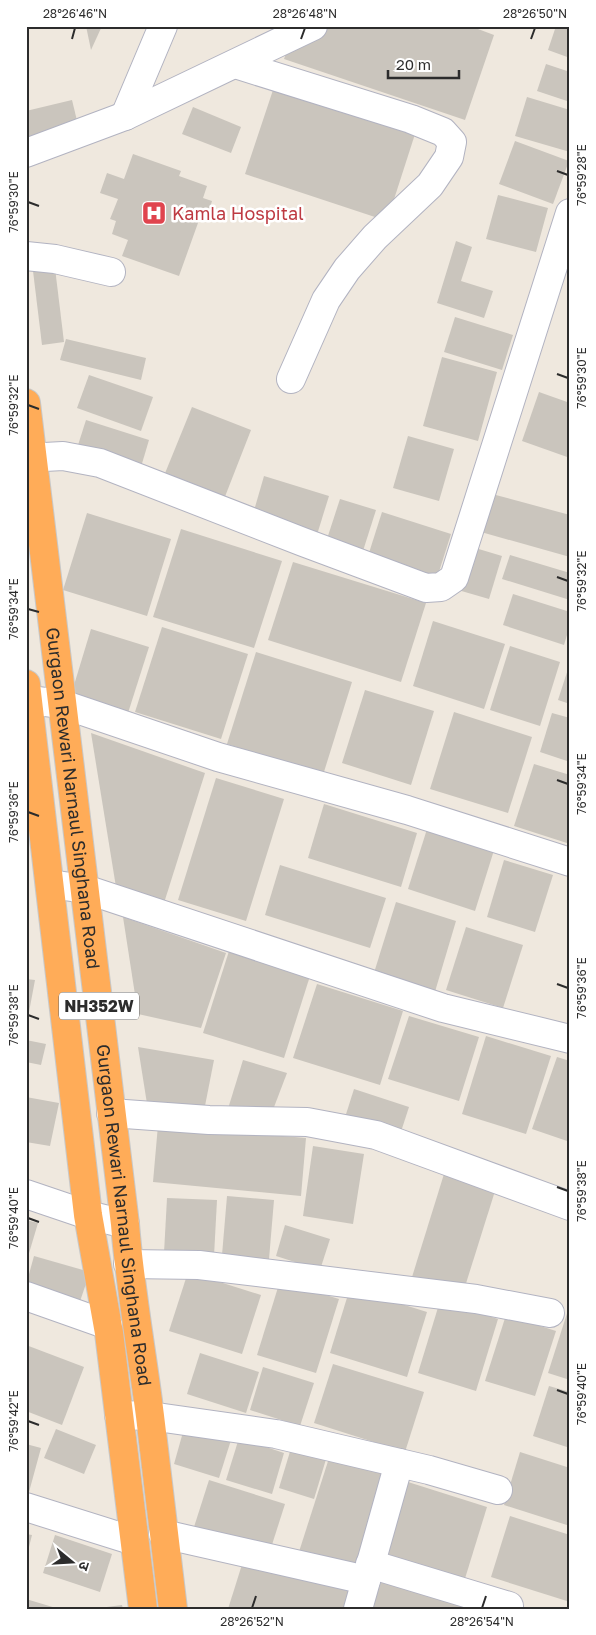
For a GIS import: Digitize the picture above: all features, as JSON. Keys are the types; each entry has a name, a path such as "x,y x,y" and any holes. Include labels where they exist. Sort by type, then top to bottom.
{"highway":[{"name":"Gurgaon Rewari Narnaul Singhana Road","path":"26,403 30,458 85,889 125,1224 128,1264 150,1416 173,1609"},
{"name":"NH352W","path":"27,692 88,1215 108,1325 143,1609"}],"street":[{"path":"125,116 163,26"},
{"path":"26,153 125,116 314,26"},
{"path":"235,64 411,119 443,132 452,142 449,157 430,185 375,237 347,269 326,300 291,379"},
{"path":"30,458 64,456 100,463 426,588 441,587 454,578 570,213"},
{"path":"26,256 55,259 111,272"},
{"path":"27,692 218,758 407,810 570,862"},
{"path":"50,884 85,889 443,1008 570,1039"},
{"path":"111,1113 209,1120 307,1122 376,1135 570,1206"},
{"path":"26,1194 88,1215 125,1224"},
{"path":"128,1264 198,1265 476,1299 550,1313"},
{"path":"26,1296 108,1325"},
{"path":"119,1415 150,1416 276,1434 399,1463 498,1490"},
{"path":"358,1609 399,1463"},
{"path":"26,1508 134,1541"},
{"path":"163,1534 368,1572 509,1606 508,1609"}],"building":[{"path":"86,26 102,26 91,50"},
{"path":"332,26 470,26 494,35 465,120 284,59 288,48"},
{"path":"556,26 570,26 570,58 548,50"},
{"path":"546,64 570,72 570,102 537,91"},
{"path":"275,84 416,131 387,221 245,174"},
{"path":"527,97 570,110 570,152 515,136"},
{"path":"72,100 80,133 26,146 26,111"},
{"path":"193,107 241,127 231,153 182,134"},
{"path":"515,141 569,161 553,204 499,184"},
{"path":"133,154 181,171 179,176 207,186 203,198 212,201 209,211 203,209 179,276 122,256 128,240 112,234 116,221 110,219 118,199 100,193 107,173 124,179"},
{"path":"498,195 548,208 536,252 486,239"},
{"path":"456,241 472,247 461,281 493,291 484,318 437,303"},
{"path":"55,268 64,342 42,345 33,271"},
{"path":"455,317 513,335 502,370 444,352"},
{"path":"66,339 146,358 141,380 60,360"},
{"path":"442,357 497,372 478,441 423,426"},
{"path":"89,375 153,397 141,431 77,408"},
{"path":"539,392 570,403 570,458 522,441"},
{"path":"192,407 251,430 219,512 159,488"},
{"path":"86,420 149,440 135,487 71,467"},
{"path":"408,436 454,449 439,501 393,488"},
{"path":"264,476 329,496 315,541 251,521"},
{"path":"492,494 570,515 570,557 481,532"},
{"path":"340,499 376,510 362,554 326,542"},
{"path":"382,512 451,534 437,578 368,556"},
{"path":"87,513 171,539 147,616 63,590"},
{"path":"181,529 282,561 254,648 153,617"},
{"path":"472,547 502,556 489,599 458,590"},
{"path":"510,555 570,573 570,600 502,579"},
{"path":"293,562 426,603 401,682 268,640"},
{"path":"513,594 570,612 570,625 564,645 503,625"},
{"path":"433,621 505,644 484,709 413,686"},
{"path":"162,627 248,654 221,739 135,712"},
{"path":"91,629 149,647 128,713 71,695"},
{"path":"510,646 560,662 540,726 490,710"},
{"path":"256,652 352,682 323,775 227,744"},
{"path":"570,663 570,704 558,700"},
{"path":"365,690 434,711 411,785 342,763"},
{"path":"454,712 532,737 508,813 430,789"},
{"path":"552,713 570,718 570,762 540,752"},
{"path":"91,733 205,773 164,903 116,887"},
{"path":"534,764 570,775 570,844 514,826"},
{"path":"216,778 284,799 246,921 178,900"},
{"path":"324,804 417,833 401,887 308,858"},
{"path":"428,826 495,847 475,911 408,889"},
{"path":"504,860 553,875 535,932 487,917"},
{"path":"280,865 386,898 370,948 265,915"},
{"path":"396,902 456,921 434,995 373,976"},
{"path":"123,917 226,953 201,1028 138,1014"},
{"path":"466,927 523,945 503,1008 446,990"},
{"path":"229,951 310,976 284,1058 203,1033"},
{"path":"26,979 35,980 29,1012 26,1011"},
{"path":"317,984 403,1011 380,1085 293,1058"},
{"path":"409,1016 479,1037 459,1101 388,1079"},
{"path":"486,1036 551,1056 526,1134 462,1114"},
{"path":"26,1040 46,1044 41,1065 26,1062"},
{"path":"138,1047 214,1060 203,1116 148,1110"},
{"path":"557,1057 570,1061 570,1142 532,1129"},
{"path":"243,1060 287,1073 271,1115 227,1112"},
{"path":"354,1089 409,1107 396,1147 341,1130"},
{"path":"26,1097 59,1103 50,1146 26,1142"},
{"path":"158,1125 306,1138 301,1196 153,1182"},
{"path":"313,1146 364,1154 353,1224 303,1216"},
{"path":"444,1174 495,1191 463,1293 412,1277"},
{"path":"227,1196 274,1200 269,1259 222,1255"},
{"path":"167,1198 217,1200 214,1256 164,1253"},
{"path":"26,1220 38,1223 27,1260 26,1260"},
{"path":"285,1225 330,1239 320,1270 276,1256"},
{"path":"34,1256 90,1272 77,1310 26,1285"},
{"path":"188,1272 261,1295 242,1354 169,1331"},
{"path":"280,1281 339,1299 316,1373 257,1355"},
{"path":"350,1288 427,1312 407,1377 330,1353"},
{"path":"440,1301 498,1319 476,1391 418,1373"},
{"path":"570,1304 570,1380 548,1373"},
{"path":"506,1315 556,1331 535,1396 485,1381"},
{"path":"26,1345 84,1367 62,1425 26,1411"},
{"path":"200,1353 259,1372 246,1413 187,1394"},
{"path":"333,1364 424,1392 405,1452 314,1423"},
{"path":"263,1367 314,1383 300,1426 250,1410"},
{"path":"549,1386 570,1392 570,1448 533,1436"},
{"path":"185,1425 231,1440 219,1478 174,1464"},
{"path":"56,1429 96,1445 84,1474 44,1458"},
{"path":"239,1438 284,1453 272,1494 226,1480"},
{"path":"26,1444 41,1448 29,1492 26,1491"},
{"path":"292,1445 327,1456 314,1499 279,1488"},
{"path":"520,1452 570,1468 570,1526 504,1505"},
{"path":"330,1455 389,1474 358,1571 297,1558"},
{"path":"209,1480 285,1504 270,1551 194,1527"},
{"path":"408,1482 487,1507 463,1585 384,1560"},
{"path":"510,1516 570,1535 570,1602 491,1577"},
{"path":"26,1534 32,1535 27,1555 26,1555"},
{"path":"55,1535 112,1554 100,1592 43,1573"},
{"path":"245,1555 357,1590 351,1609 228,1609"},
{"path":"383,1576 478,1609 372,1609"},
{"path":"26,1599 56,1608 26,1609"},
{"path":"122,1605 123,1609 99,1609 99,1608"}],"place":[{"name":"Kamla Hospital","path":"154,213"}]}
